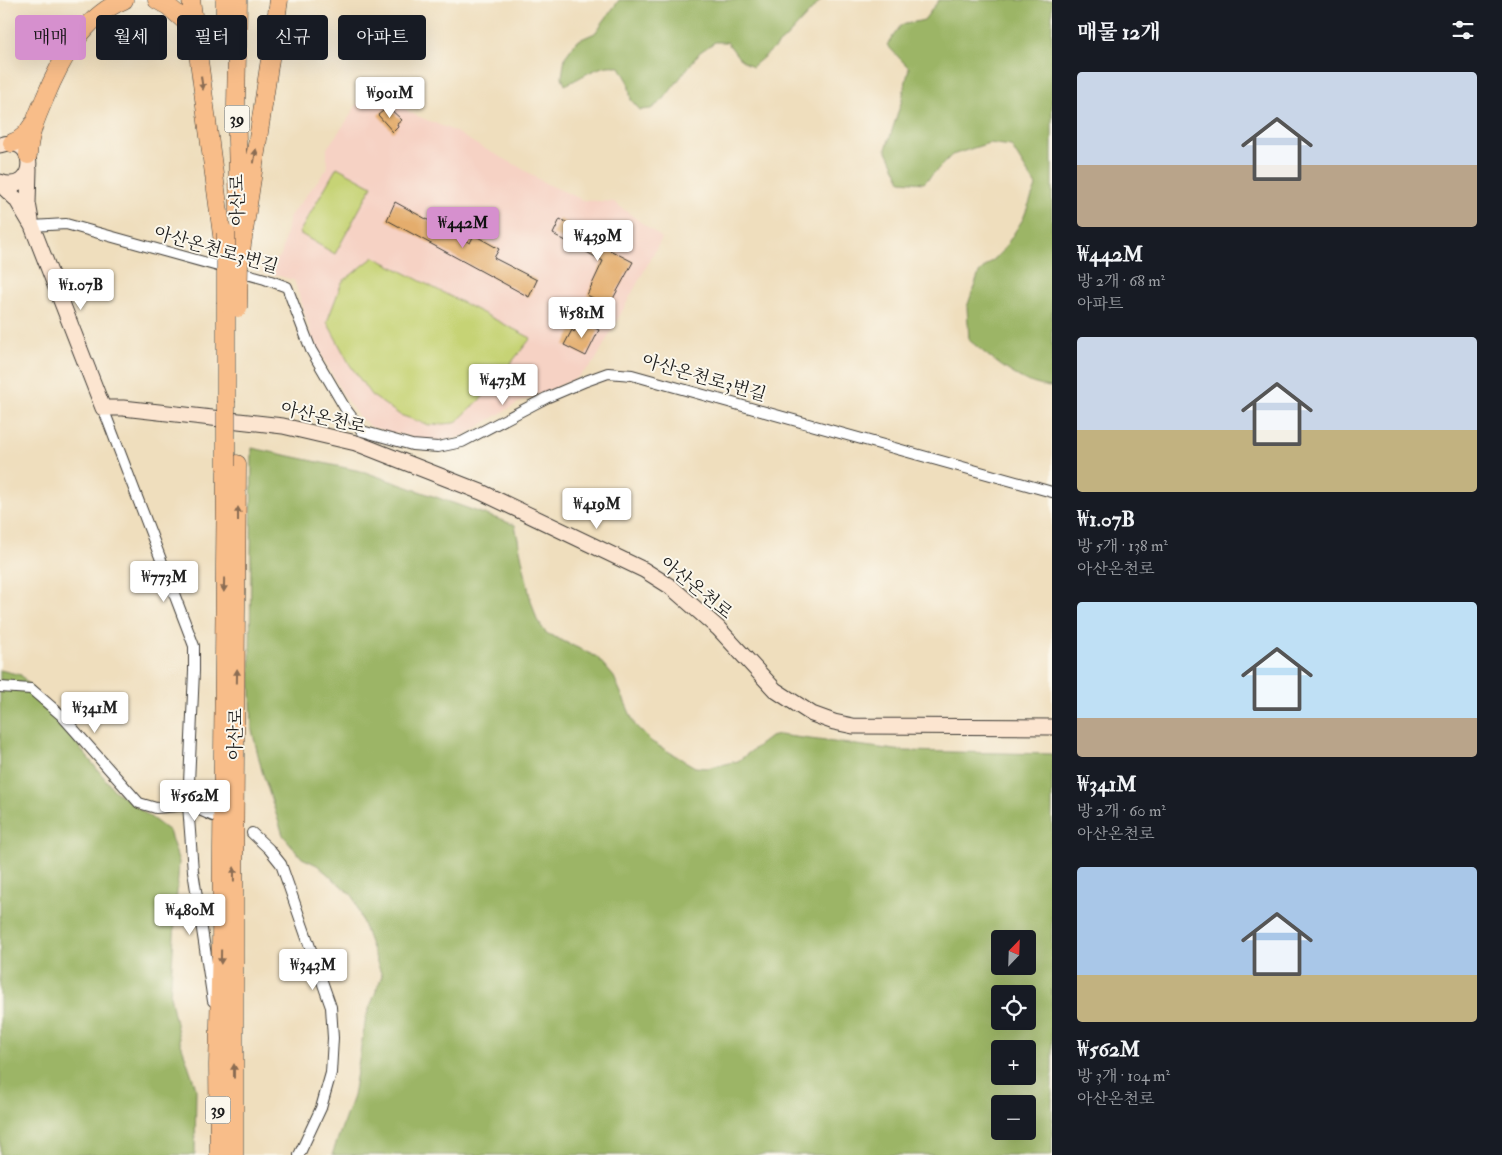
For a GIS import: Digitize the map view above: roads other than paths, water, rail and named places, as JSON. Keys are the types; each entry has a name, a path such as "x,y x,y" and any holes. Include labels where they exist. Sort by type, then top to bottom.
{"highway":[{"path":"157,0 178,15"},
{"path":"191,0 193,15"},
{"name":"아산로","path":"225,0 232,235 232,465 238,599 234,895 234,1155"},
{"name":"아산로","path":"232,235 238,0"},
{"path":"232,235 279,0"},
{"path":"29,162 30,137 34,124 64,56 97,18 123,1"},
{"path":"200,60 232,235"},
{"path":"6,144 20,140 34,124"},
{"name":"아산로","path":"219,1155 218,1065 232,465"}],"main road":[{"path":"6,144 19,145 29,162 28,203 32,226"},
{"path":"0,183 9,184 22,180 29,162"},
{"path":"0,183 16,199 32,226 103,408"},
{"name":"아산온천로","path":"103,408 123,408 283,426 360,437 481,492 644,570 671,587 718,628 775,690 812,714 834,722 853,726 1052,727"}],"street":[{"name":"아산온천로3번길","path":"32,226 66,224 265,279 286,287 311,350 360,437 438,448 462,442 546,398 586,381 608,373 632,374 1052,492"},
{"path":"103,408 194,646 188,805 193,871 212,992 218,1065"},
{"path":"0,687 31,690 61,715 139,803 156,808 188,805 213,816"},
{"path":"252,834 269,849 281,864 331,1006 333,1038 331,1073 321,1108 299,1155"}]}
